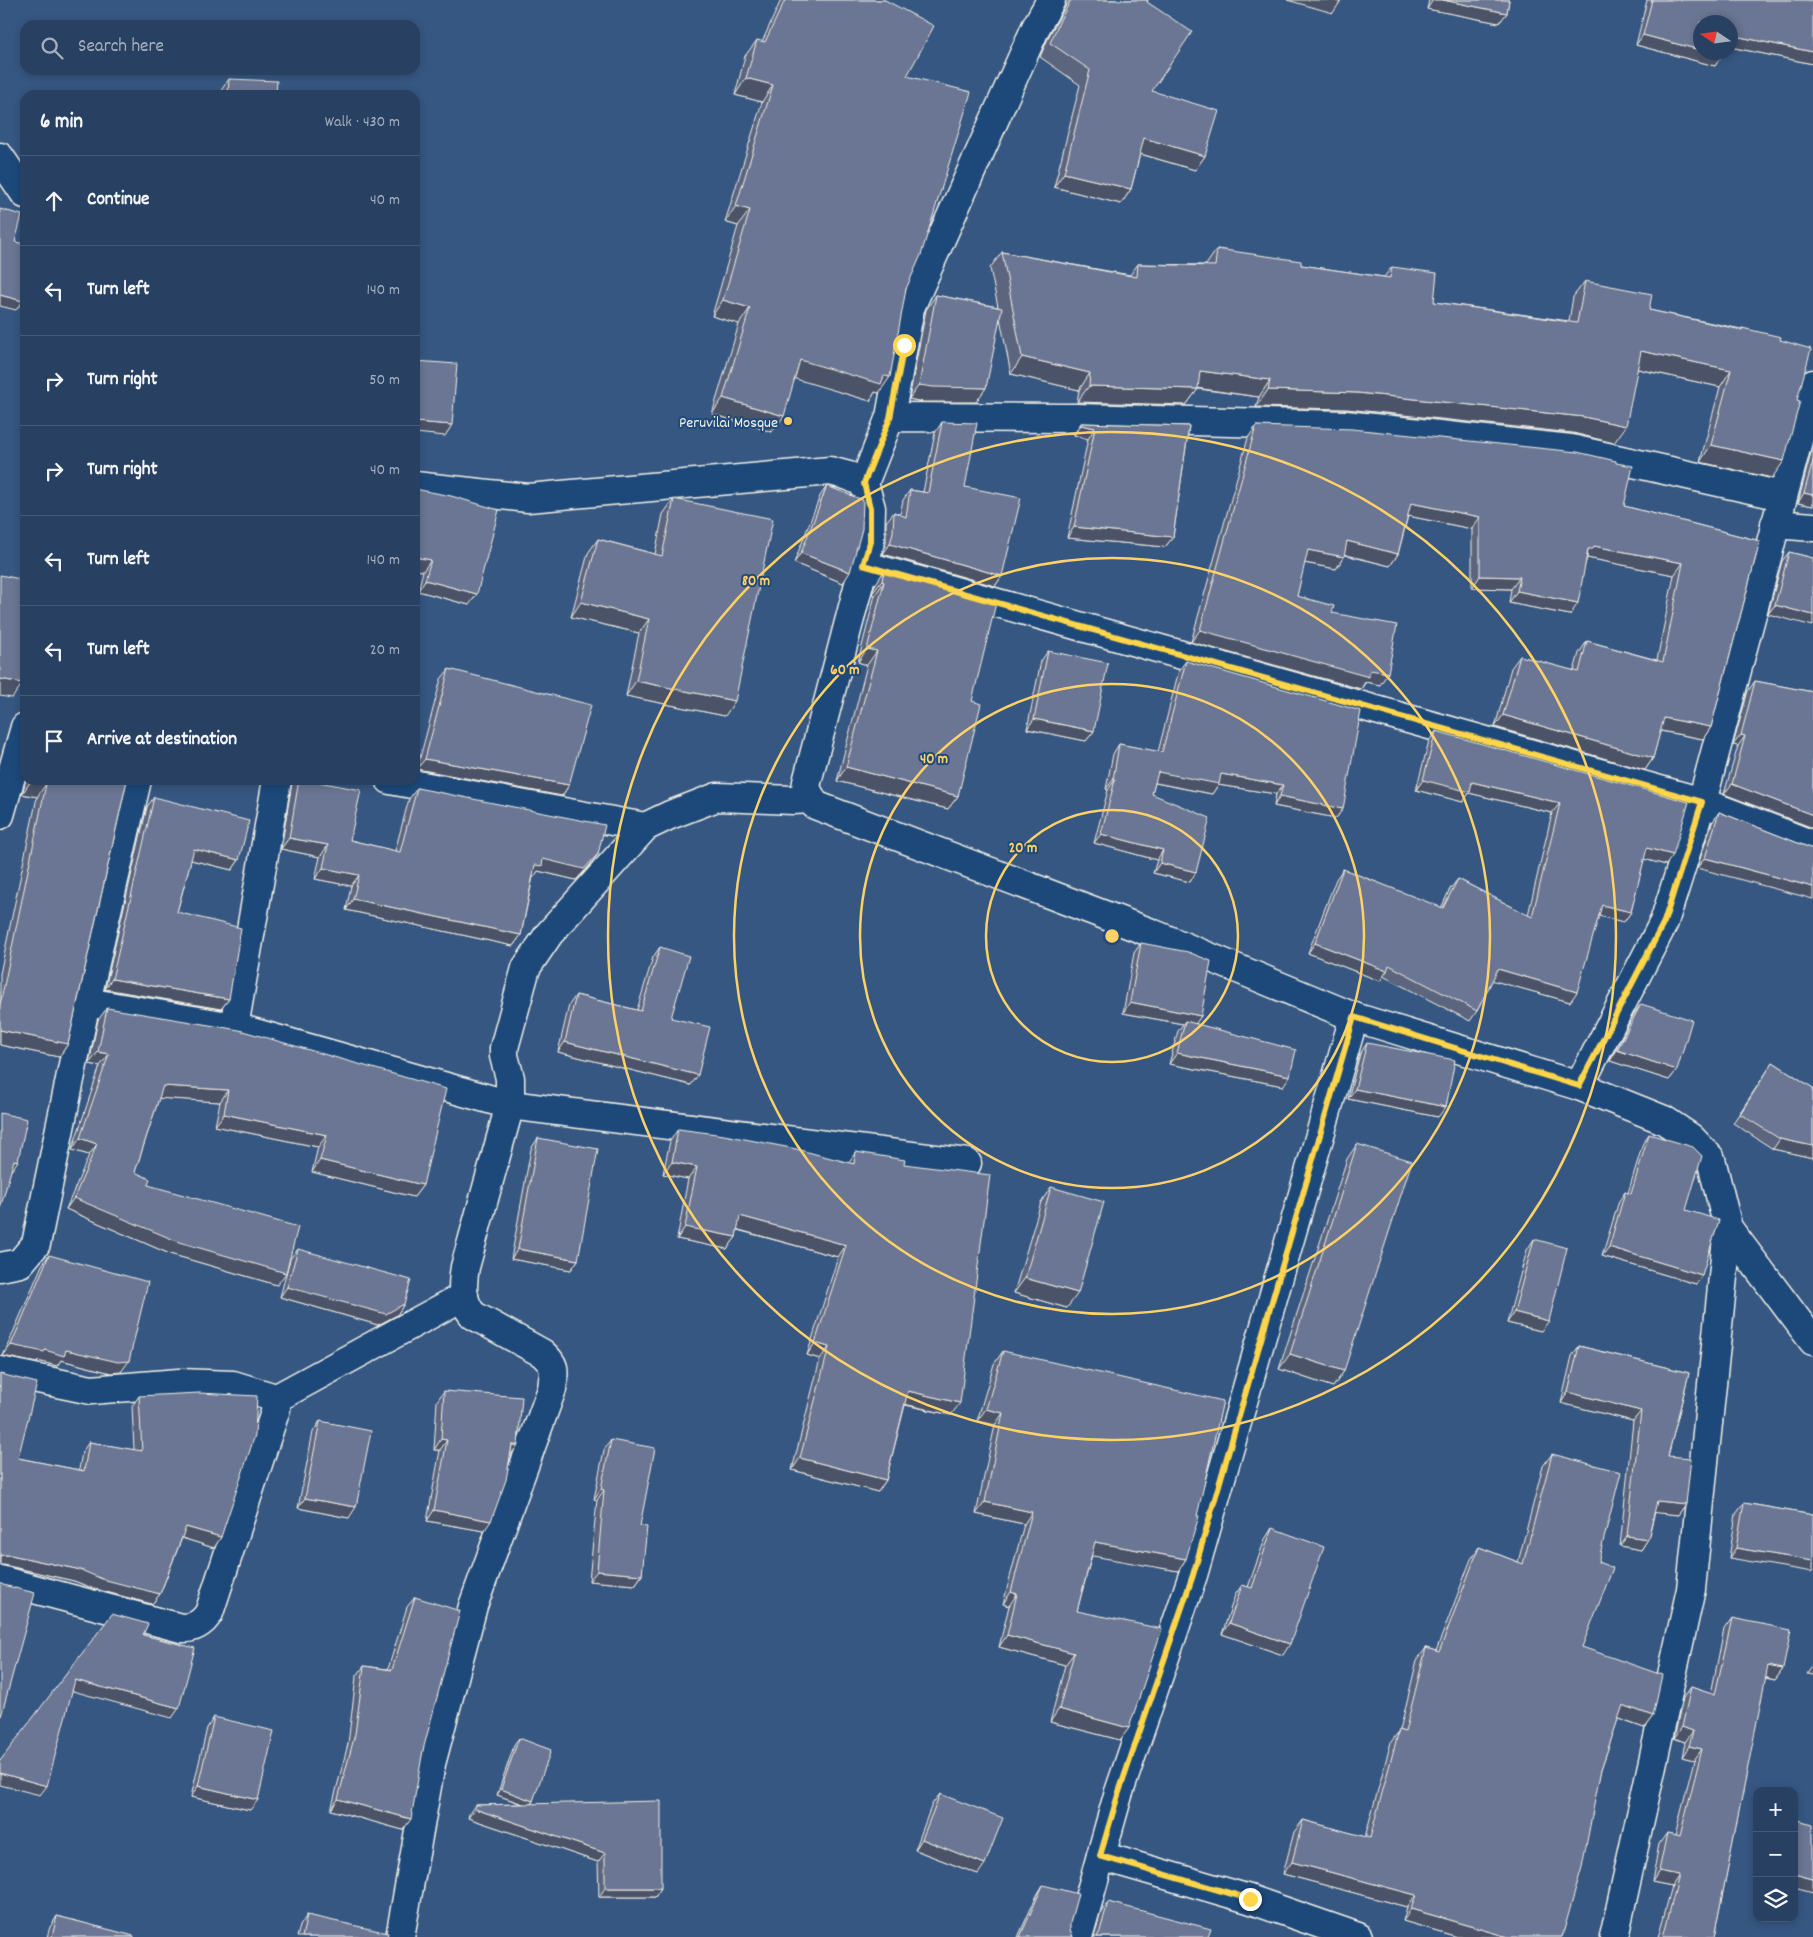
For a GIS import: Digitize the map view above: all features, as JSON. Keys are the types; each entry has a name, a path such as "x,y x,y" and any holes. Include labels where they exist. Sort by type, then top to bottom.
{"street":[{"path":"1051,0 1036,27 910,308 890,418 864,483 870,508 870,542 806,788 815,805 819,807 1149,932 1354,1017 1579,1086 1664,1120 1691,1138 1711,1159 1728,1228 1691,1589 1614,1937"},
{"path":"0,157 20,187"},
{"path":"1579,1086 1664,922 1702,802 1813,384"},
{"path":"890,418 1077,418 1345,425 1571,449 1782,496"},
{"path":"420,487 528,498 830,471 850,476 864,483"},
{"path":"1775,524 1813,527"},
{"path":"863,565 1702,802 1813,845"},
{"path":"0,815 20,744"},
{"path":"0,1267 20,1263 36,1244 86,1002 136,785"},
{"path":"234,1027 276,785"},
{"path":"417,785 645,827"},
{"path":"400,1937 431,1764 473,1606 549,1401 553,1378 554,1366 549,1359 474,1315 466,1306 463,1288 465,1267 510,1106 510,1078 504,1056 504,1048 526,968 548,934 645,827 717,797 811,799"},
{"path":"86,1002 234,1027 510,1106 967,1163"},
{"path":"1078,1937 1118,1795 1193,1575 1354,1017"},
{"path":"1728,1228 1813,1341"},
{"path":"273,1400 464,1296"},
{"path":"0,1371 91,1390 179,1383 233,1385 269,1396 273,1400 276,1409 210,1613 205,1620 192,1628 181,1628 0,1580"},
{"path":"1100,1856 1250,1899 1358,1937"}],"building":[{"path":"785,0 885,0 934,26 907,76 971,92 921,255 906,289 890,377 884,376 881,384 800,360 784,416 723,398 750,308 723,300 750,210 736,206 773,85 746,78 757,40 765,42"},
{"path":"1071,0 1148,0 1147,2 1192,32 1152,91 1219,111 1205,156 1144,138 1131,189 1064,173 1090,70 1050,43"},
{"path":"1443,0 1509,0 1507,13"},
{"path":"1652,0 1813,1 1813,52 1738,37 1738,15 1693,15 1693,48 1643,35"},
{"path":"229,79 277,81 276,90 228,90"},
{"path":"0,209 20,214 15,242 20,243 20,300 0,295"},
{"path":"1217,249 1301,261 1301,265 1390,278 1392,267 1437,273 1434,302 1577,323 1585,281 1652,294 1649,310 1781,337 1780,340 1811,349 1797,400 1800,401 1784,461 1711,445 1731,370 1641,351 1626,426 1584,417 1358,393 1268,390 1270,380 1200,371 1198,389 1089,386 1090,373 1022,357 1002,252 1137,277 1138,264 1215,266"},
{"path":"936,295 1002,308 986,388 919,385"},
{"path":"420,361 457,364 452,425 420,422"},
{"path":"942,422 977,423 965,487 1021,498 1002,576 890,544 894,512 906,517 910,490 928,493"},
{"path":"1081,423 1189,426 1173,537 1074,527 1095,428 1081,425"},
{"path":"1256,426 1352,429 1577,452 1633,466 1624,506 1760,541 1711,727 1664,718 1653,758 1503,715 1520,656 1579,672 1587,641 1663,662 1683,563 1594,546 1593,549 1588,549 1578,603 1517,591 1520,577 1480,576 1480,517 1411,503 1398,554 1347,541 1344,557 1308,550 1297,596 1334,606 1332,613 1397,625 1388,673 1370,670 1369,677 1200,630"},
{"path":"1813,461 1813,495 1804,493"},
{"path":"827,486 863,500 862,529 850,572 801,553"},
{"path":"420,490 451,496 499,510 477,594 425,580 431,560 420,558"},
{"path":"674,499 773,519 735,701 636,681 649,619 581,602 598,539 662,556"},
{"path":"1789,552 1813,558 1813,615 1775,605"},
{"path":"884,571 996,603 972,701 981,704 958,796 846,767 877,651 867,649 884,582 882,581"},
{"path":"0,575 20,579 20,682 0,679"},
{"path":"1048,651 1108,663 1094,731 1034,719"},
{"path":"1186,661 1361,711 1343,809 1280,796 1283,785 1221,774 1219,784 1158,772 1152,794 1210,818 1196,872 1160,863 1163,850 1101,834 1115,780 1113,780 1119,744 1162,752"},
{"path":"449,669 591,705 569,785 425,759"},
{"path":"1755,681 1813,692 1813,815 1732,784 1745,736 1741,735"},
{"path":"1436,731 1689,802 1673,855 1647,848 1631,912 1602,905 1577,992 1498,969 1477,1011 1389,965 1387,971 1315,943 1343,869 1443,908 1458,879 1532,917 1560,803 1472,782 1470,792 1423,780"},
{"path":"46,785 126,785 68,1044 0,1030 0,1005"},
{"path":"298,785 335,785 361,790 350,840 400,852 417,788 605,825 598,854 584,869 543,859 542,866 535,865 521,935 353,899 359,875 323,868 328,845 289,838"},
{"path":"154,797 249,821 239,860 194,849 177,912 241,928 229,999 112,979"},
{"path":"1719,812 1813,849 1813,887 1705,858"},
{"path":"1141,943 1188,952 1211,961 1201,1016 1130,1002"},
{"path":"660,947 689,956 671,1018 710,1027 698,1075 565,1042 576,995 641,1011"},
{"path":"1641,1004 1692,1020 1677,1070 1617,1050"},
{"path":"107,1008 239,1030 446,1089 423,1185 320,1160 327,1135 224,1114 228,1090 163,1086 135,1172 150,1179 148,1185 298,1227 286,1273 179,1242 74,1198 97,1144 80,1138 109,1054 98,1052"},
{"path":"1185,1021 1296,1050 1290,1076 1177,1053"},
{"path":"1367,1043 1455,1060 1446,1107 1355,1089"},
{"path":"1773,1062 1813,1088 1813,1146 1780,1139 1740,1114"},
{"path":"0,1113 27,1119 18,1161 14,1160 0,1209"},
{"path":"678,1129 724,1135 796,1149 854,1164 856,1152 905,1160 904,1164 990,1175 960,1403 908,1391 886,1480 800,1458 829,1347 815,1343 846,1245 740,1216 736,1237 685,1227 697,1167 672,1162"},
{"path":"1649,1134 1693,1147 1702,1156 1686,1210 1719,1220 1702,1275 1609,1247 1625,1192 1631,1194"},
{"path":"538,1138 598,1149 578,1260 518,1249"},
{"path":"1357,1144 1412,1161 1344,1371 1290,1354"},
{"path":"1051,1187 1104,1202 1078,1293 1025,1278"},
{"path":"1534,1239 1567,1248 1549,1321 1514,1312"},
{"path":"298,1249 411,1280 404,1304 386,1314 287,1287"},
{"path":"49,1255 148,1282 129,1361 118,1362 66,1350 64,1356 45,1350 44,1352 11,1345"},
{"path":"1579,1346 1689,1373 1668,1456 1691,1458 1686,1504 1657,1501 1648,1539 1627,1536 1641,1411 1568,1392"},
{"path":"1003,1351 1223,1401 1197,1516 1199,1516 1186,1559 1095,1542 1077,1611 1162,1629 1129,1728 1059,1709 1074,1653 1007,1635 1017,1594 1011,1592 1032,1512 985,1502 1003,1413 986,1409"},
{"path":"0,1374 37,1383 18,1458 84,1471 89,1442 142,1451 139,1396 199,1393 257,1396 255,1435 221,1537 186,1527 160,1594 102,1579 81,1570 11,1555 0,1556"},
{"path":"444,1391 522,1397 518,1445 512,1445 506,1480 491,1521 434,1510 447,1440 441,1439"},
{"path":"320,1421 371,1431 356,1507 305,1498"},
{"path":"611,1440 655,1448 640,1526 647,1527 642,1575 597,1571 604,1490 601,1489"},
{"path":"1552,1454 1621,1472 1598,1562 1613,1568 1582,1647 1662,1675 1653,1716 1623,1705 1601,1769 1582,1867 1562,1937 1508,1937 1411,1909 1416,1895 1292,1862 1303,1820 1370,1838 1399,1730 1405,1732 1426,1648 1439,1652 1479,1547 1523,1564"},
{"path":"1744,1503 1813,1515 1813,1561 1736,1548"},
{"path":"1272,1528 1324,1547 1290,1644 1229,1623 1242,1585 1252,1588"},
{"path":"0,1583 35,1593 0,1720"},
{"path":"415,1597 460,1611 423,1750 411,1819 338,1799 355,1734 364,1666 392,1670"},
{"path":"112,1614 148,1624 143,1635 195,1648 179,1708 75,1680 47,1786 0,1773 0,1761"},
{"path":"1732,1618 1791,1630 1783,1669 1768,1666 1714,1937 1663,1937 1679,1875 1659,1871 1667,1833 1680,1836 1702,1749 1689,1746 1693,1731 1682,1727 1691,1687 1715,1695"},
{"path":"214,1717 274,1731 258,1800 198,1786"},
{"path":"519,1738 551,1750 533,1801 501,1789"},
{"path":"940,1794 1003,1818 985,1864 922,1839"},
{"path":"661,1801 661,1888 605,1888 605,1853 475,1809 475,1805"},
{"path":"1798,1820 1813,1824 1813,1879 1798,1875"},
{"path":"1043,1885 1078,1894 1070,1923 1073,1937 1020,1937"},
{"path":"1108,1902 1211,1929 1208,1937 1097,1937"},
{"path":"307,1915 388,1933 387,1937 302,1937"},
{"path":"57,1916 134,1936 134,1937 52,1937"}],"place":[{"name":"Peruvilai Mosque","path":"788,421"}],"route":[{"path":"904,345 890,418 864,483 870,508 870,542 863,565 1702,802 1664,922 1579,1086 1354,1017 1193,1575 1118,1795 1100,1856 1250,1899"}]}
